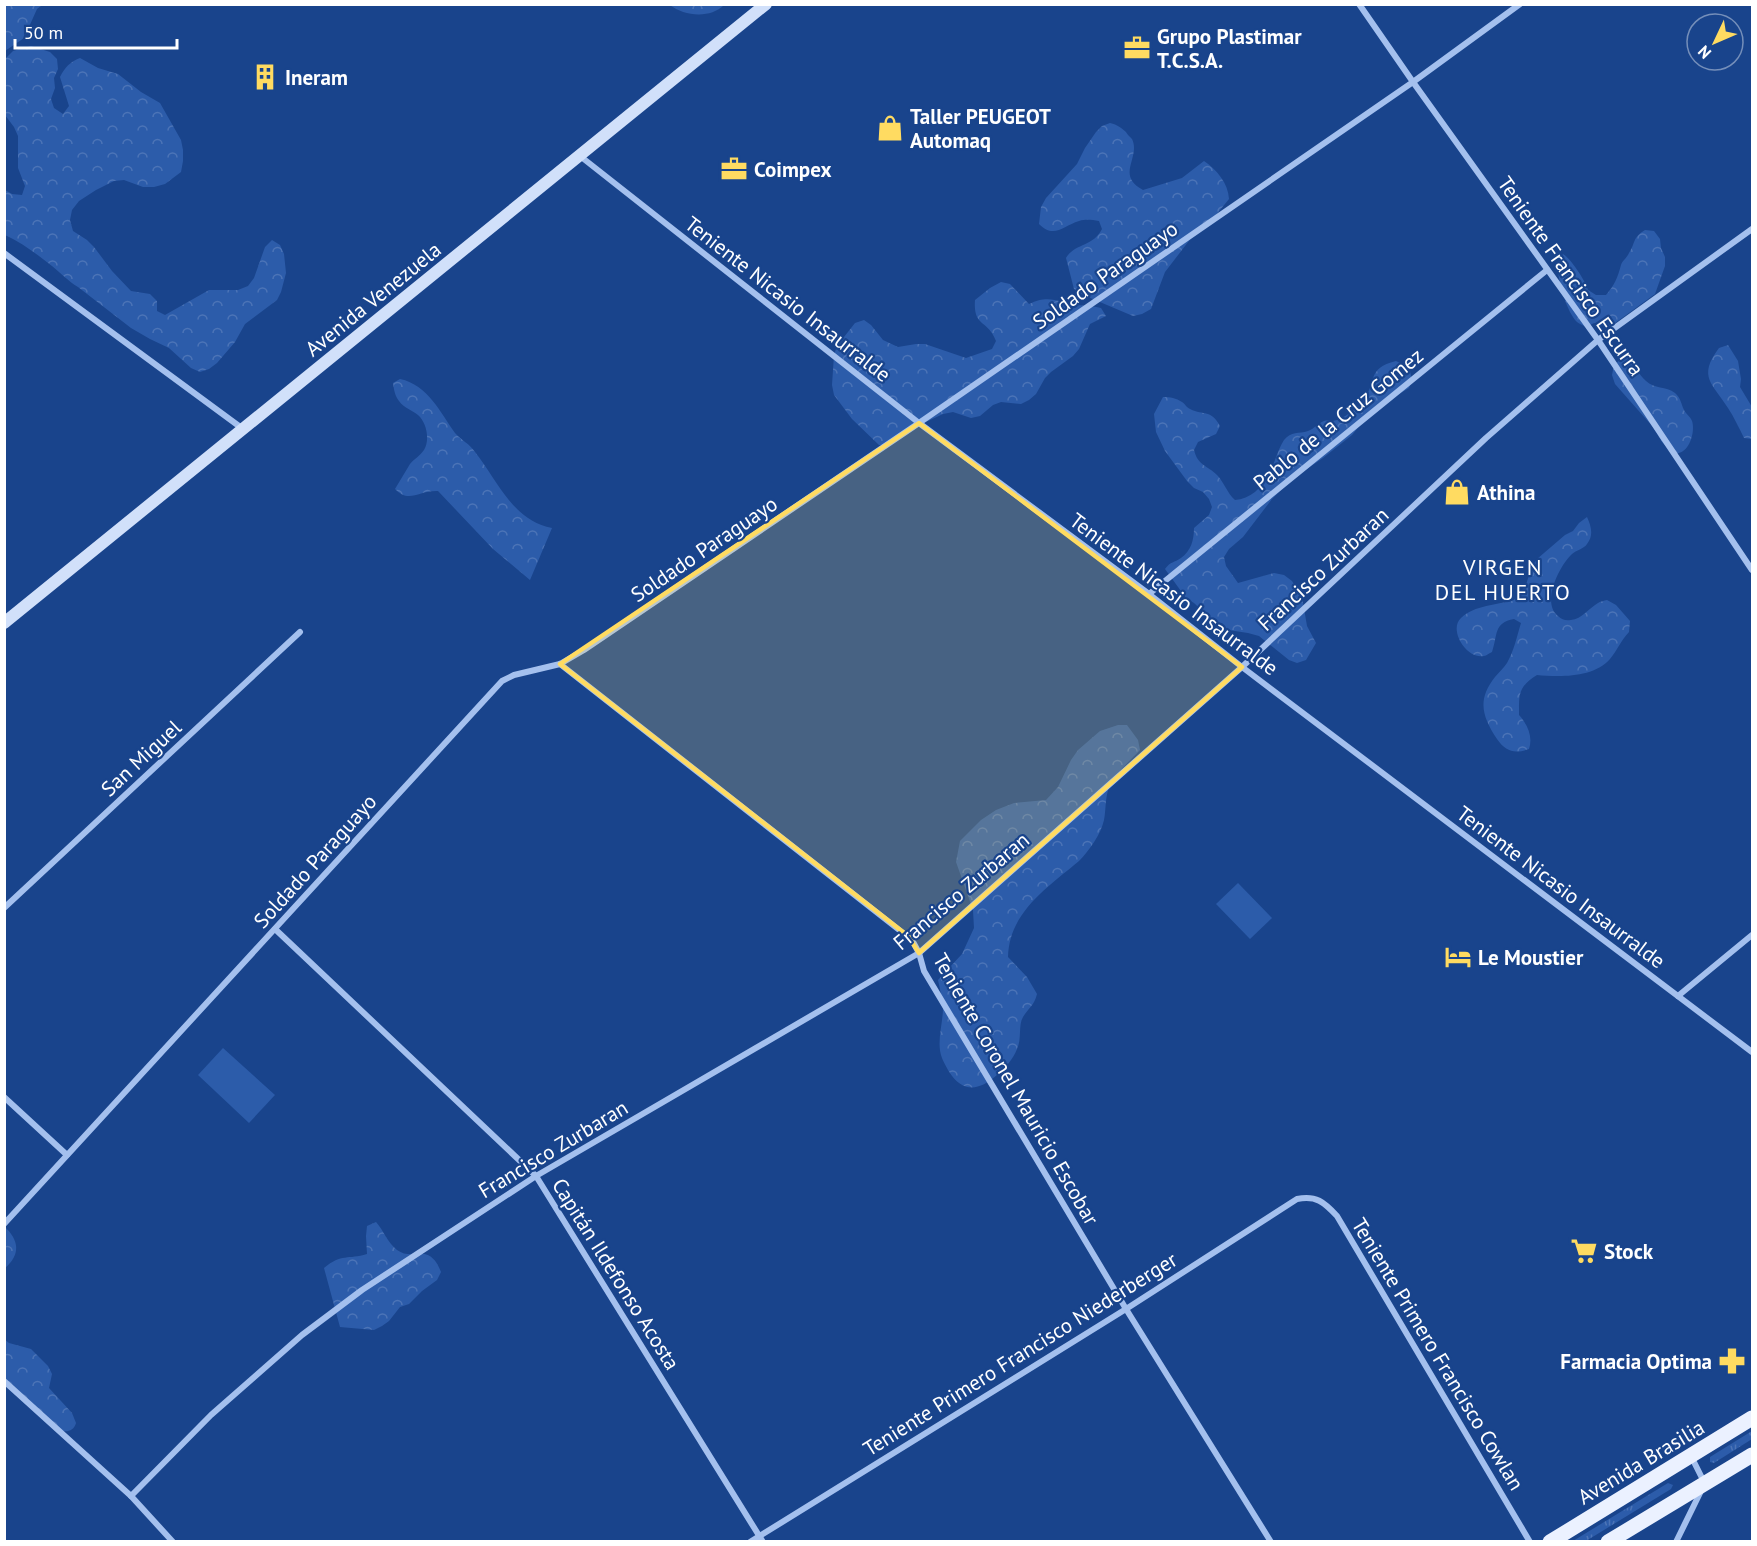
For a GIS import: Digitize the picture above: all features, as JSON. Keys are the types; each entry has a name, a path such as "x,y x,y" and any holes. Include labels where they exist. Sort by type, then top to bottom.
{"main road":[{"name":"Avenida Venezuela","path":"4,623 766,4"},
{"name":"Avenida Brasilia","path":"1550,1542 1752,1418"},
{"path":"1608,1542 1752,1455"}],"street":[{"name":"Teniente Francisco Escurra","path":"1359,4 1599,340 1752,570"},
{"name":"Soldado Paraguayo","path":"4,1224 502,681 514,675 560,664 610,633 1413,82 1520,4"},
{"name":"Teniente Nicasio Insaurralde","path":"580,156 919,423 1149,594 1242,667 1752,1052"},
{"name":"Francisco Zurbaran","path":"131,1496 211,1415 330,1312 536,1176 919,953 1242,667 1486,438 1599,340 1752,229"},
{"path":"4,253 243,429"},
{"name":"Pablo de la Cruz Gomez","path":"1149,594 1547,270"},
{"name":"San Miguel","path":"4,908 300,632"},
{"name":"Teniente Coronel Mauricio Escobar","path":"560,664 908,936 919,953 924,970 1126,1309 1271,1542"},
{"name":"Capitán Ildefonso Acosta","path":"275,929 536,1176 761,1539"},
{"path":"1678,996 1752,934"},
{"path":"4,1097 67,1155"},
{"name":"Teniente Primero Francisco Niederberger","path":"750,1542 761,1539 1126,1309 1297,1198 1307,1197"},
{"name":"Teniente Primero Francisco Cowlan","path":"1307,1197 1326,1205 1336,1216 1530,1542"},
{"path":"4,1382 131,1496 173,1542"},
{"path":"1676,1542 1705,1482 1691,1456"}],"highlighted area":[{"path":"919,423 1242,667 919,953 908,936 560,664"}],"green space":[{"path":"4,5 42,5 37,9 24,38 5,51"},
{"path":"670,5 724,5 712,12 690,14"},
{"path":"31,46 50,52 57,59 58,69 54,78 55,88 51,99 54,108 63,114 69,106 60,77 68,65 80,58 98,68 118,74 160,103 181,140 183,161 181,172 165,184 143,187 124,180 114,181 79,201 72,210 70,220 73,231 94,247 131,291 150,294 157,301 157,311 165,315 209,290 238,290 248,286 254,278 265,247 272,240 280,245 284,254 286,273 277,300 245,324 235,342 209,369 200,372 191,368 169,348 131,328 41,257 5,235 5,190 12,194 22,195 25,186 18,168 18,136 5,115 5,59 13,51"},
{"path":"1110,123 1120,127 1132,139 1134,153 1130,166 1131,178 1143,190 1182,178 1204,161 1221,177 1229,199 1216,215 1195,233 1165,272 1151,309 1133,316 1074,289 1066,258 1074,250 1098,235 1102,229 1099,221 1082,220 1054,231 1049,231 1039,224 1041,207 1046,198 1077,164 1096,132 1102,126"},
{"path":"1645,230 1654,231 1660,239 1665,257 1665,266 1655,294 1611,326 1594,323 1586,327 1578,323 1567,305 1559,278 1558,268 1563,254 1577,270 1588,290 1596,295 1606,295 1636,238"},
{"path":"1001,282 1010,284 1029,304 1042,300 1053,300 1101,308 1106,316 1090,324 1079,349 1045,378 1036,394 1029,400 1021,404 1001,402 993,405 980,416 971,418 953,412 943,414 919,423 888,445 879,445 852,419 834,395 832,385 834,355 837,346 855,323 864,320 883,340 898,347 925,344 966,358 992,349 996,341 993,334 976,315 975,300"},
{"path":"1728,345 1738,361 1740,387 1752,407 1752,439 1744,438 1730,411 1713,386 1708,373 1712,358 1719,348"},
{"path":"1631,357 1646,381 1671,391 1680,399 1693,425 1692,438 1686,449 1674,455 1615,384 1612,375 1614,365 1621,359"},
{"path":"1396,361 1410,371 1412,380 1409,388 1370,413 1352,435 1292,479 1272,499 1243,537 1229,549 1224,557 1226,566 1238,583 1274,573 1284,575 1292,581 1302,597 1307,626 1316,643 1306,660 1297,663 1289,660 1259,636 1222,629 1186,598 1165,569 1190,549 1194,528 1209,515 1212,507 1203,492 1194,488 1187,481 1165,451 1156,432 1154,414 1163,397 1182,402 1190,409 1210,415 1217,421 1220,426 1216,434 1198,442 1194,450 1198,459 1217,475 1235,500 1251,495 1263,484 1287,437 1308,431 1322,422 1337,420 1350,413 1363,401 1376,372"},
{"path":"400,379 410,382 426,393 455,433 473,449 516,508 538,524 552,528 530,580 493,549 438,491 405,496 395,489 410,464 424,450 427,437 421,418 403,405 397,397 393,383"},
{"path":"1587,517 1591,527 1591,537 1586,546 1567,560 1557,575 1552,594 1553,610 1561,618 1571,620 1582,616 1599,602 1607,600 1616,605 1630,621 1629,632 1610,659 1595,670 1566,676 1537,675 1526,683 1520,696 1519,715 1529,731 1530,745 1529,749 1511,751 1500,743 1492,731 1485,715 1484,701 1489,685 1506,665 1521,623 1514,619 1503,623 1497,631 1492,652 1478,656 1471,653 1461,643 1457,630 1458,623 1461,618 1473,610 1514,600 1526,585 1531,568 1537,559"},
{"path":"1118,725 1127,725 1138,740 1140,750 1119,772 1109,787 1100,831 1091,847 1079,861 1032,902 1015,927 1010,941 1008,957 1027,977 1037,994 1022,1020 1017,1049 1006,1066 989,1081 980,1086 965,1086 953,1077 940,1052 943,1008 938,980 962,954 974,928 973,910 956,862 960,841 981,820 996,810 1014,803 1046,800 1058,787 1078,750 1100,731"},
{"path":"1238,883 1272,918 1250,939 1216,904"},
{"path":"223,1048 275,1095 249,1123 198,1075"},
{"path":"376,1222 397,1250 431,1257 441,1272 437,1280 409,1304 400,1307 382,1326 374,1330 340,1327 324,1268 341,1259 367,1254 367,1226"},
{"path":"4,1226 13,1236 16,1247 14,1258 5,1268"},
{"path":"4,1339 9,1343 31,1349 48,1366 52,1374 49,1388 72,1413 76,1423 73,1429 62,1431 5,1378"},
{"path":"1752,1431 1752,1439 1714,1463 1710,1462 1710,1457"},
{"path":"1668,1483 1673,1485 1671,1489 1586,1541 1573,1541"}],"place":[{"name":"Grupo Plastimar T.C.S.A.","path":"1137,48"},
{"name":"Ineram","path":"265,77"},
{"name":"Taller PEUGEOT Automaq","path":"890,128"},
{"name":"Coimpex","path":"734,169"},
{"name":"Athina","path":"1457,492"},
{"name":"Le Moustier","path":"1458,957"},
{"name":"Stock","path":"1584,1251"},
{"name":"Farmacia Optima","path":"1732,1361"}],"district":[{"name":"VIRGEN DEL HUERTO","path":"1503,580"}]}
